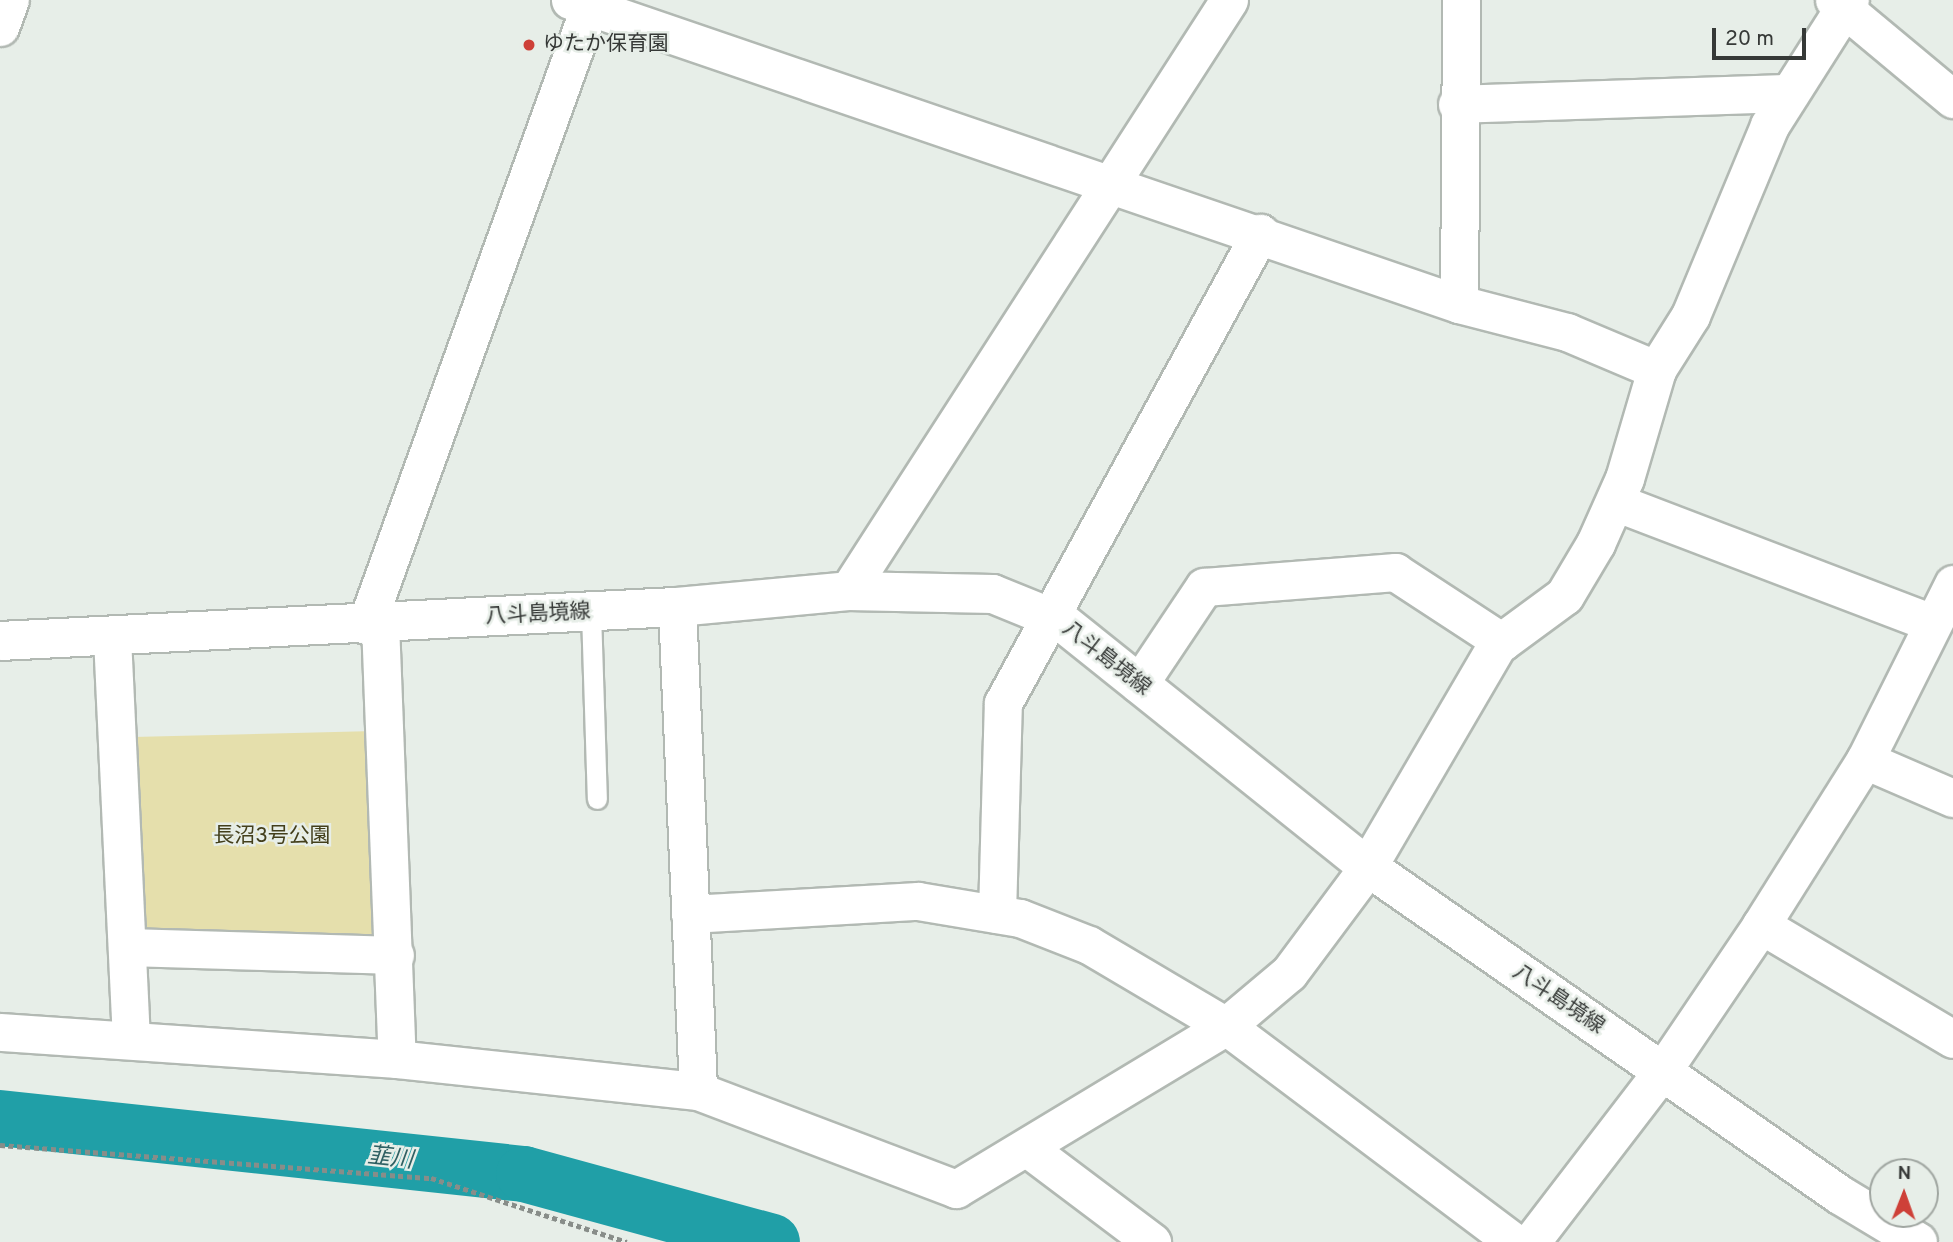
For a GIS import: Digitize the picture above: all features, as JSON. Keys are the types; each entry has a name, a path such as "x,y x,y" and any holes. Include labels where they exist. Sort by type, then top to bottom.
{"main road":[{"path":"1368,867 1502,642 1565,596 1615,502 1657,370 1691,316 1770,126 1842,4"},
{"name":"八斗島境線","path":"0,641 677,607 848,591 993,594 1049,618 1139,684 1368,867 1662,1070 1919,1242"}],"street":[{"path":"0,27 10,0"},
{"path":"848,591 1108,179 1228,0"},
{"path":"1459,304 1457,104 1461,0"},
{"path":"397,1059 395,955 373,624 584,3 1108,179 1459,304 1567,332 1657,370"},
{"path":"1842,4 1953,99"},
{"path":"1457,104 1790,93"},
{"path":"997,914 1003,703 1259,233"},
{"path":"1615,502 1930,622"},
{"path":"1139,684 1204,587 1395,572 1502,642"},
{"path":"1531,1242 1662,1070 1761,925 1865,760 1930,622 1953,584"},
{"path":"677,607 698,1091"},
{"path":"112,637 129,947 131,1040"},
{"path":"1865,760 1953,798"},
{"path":"0,1032 397,1059 698,1091 956,1189 1030,1150 1226,1026 1289,973 1368,867"},
{"path":"690,914 918,901 997,914 1089,945 1226,1026 1514,1242"},
{"path":"1761,925 1953,1039"},
{"path":"129,947 395,955"},
{"path":"1030,1150 1152,1242"}],"lane":[{"path":"591,612 597,799"}],"path":[{"path":"0,1145 431,1178 627,1242"}],"green space":[{"name":"長沼3号公園","path":"375,731 377,936 153,937 139,923 133,737"}],"waterway":[{"name":"韮川","path":"0,1118 524,1174 772,1242"}],"place":[{"name":"ゆたか保育園","path":"529,45"}]}
